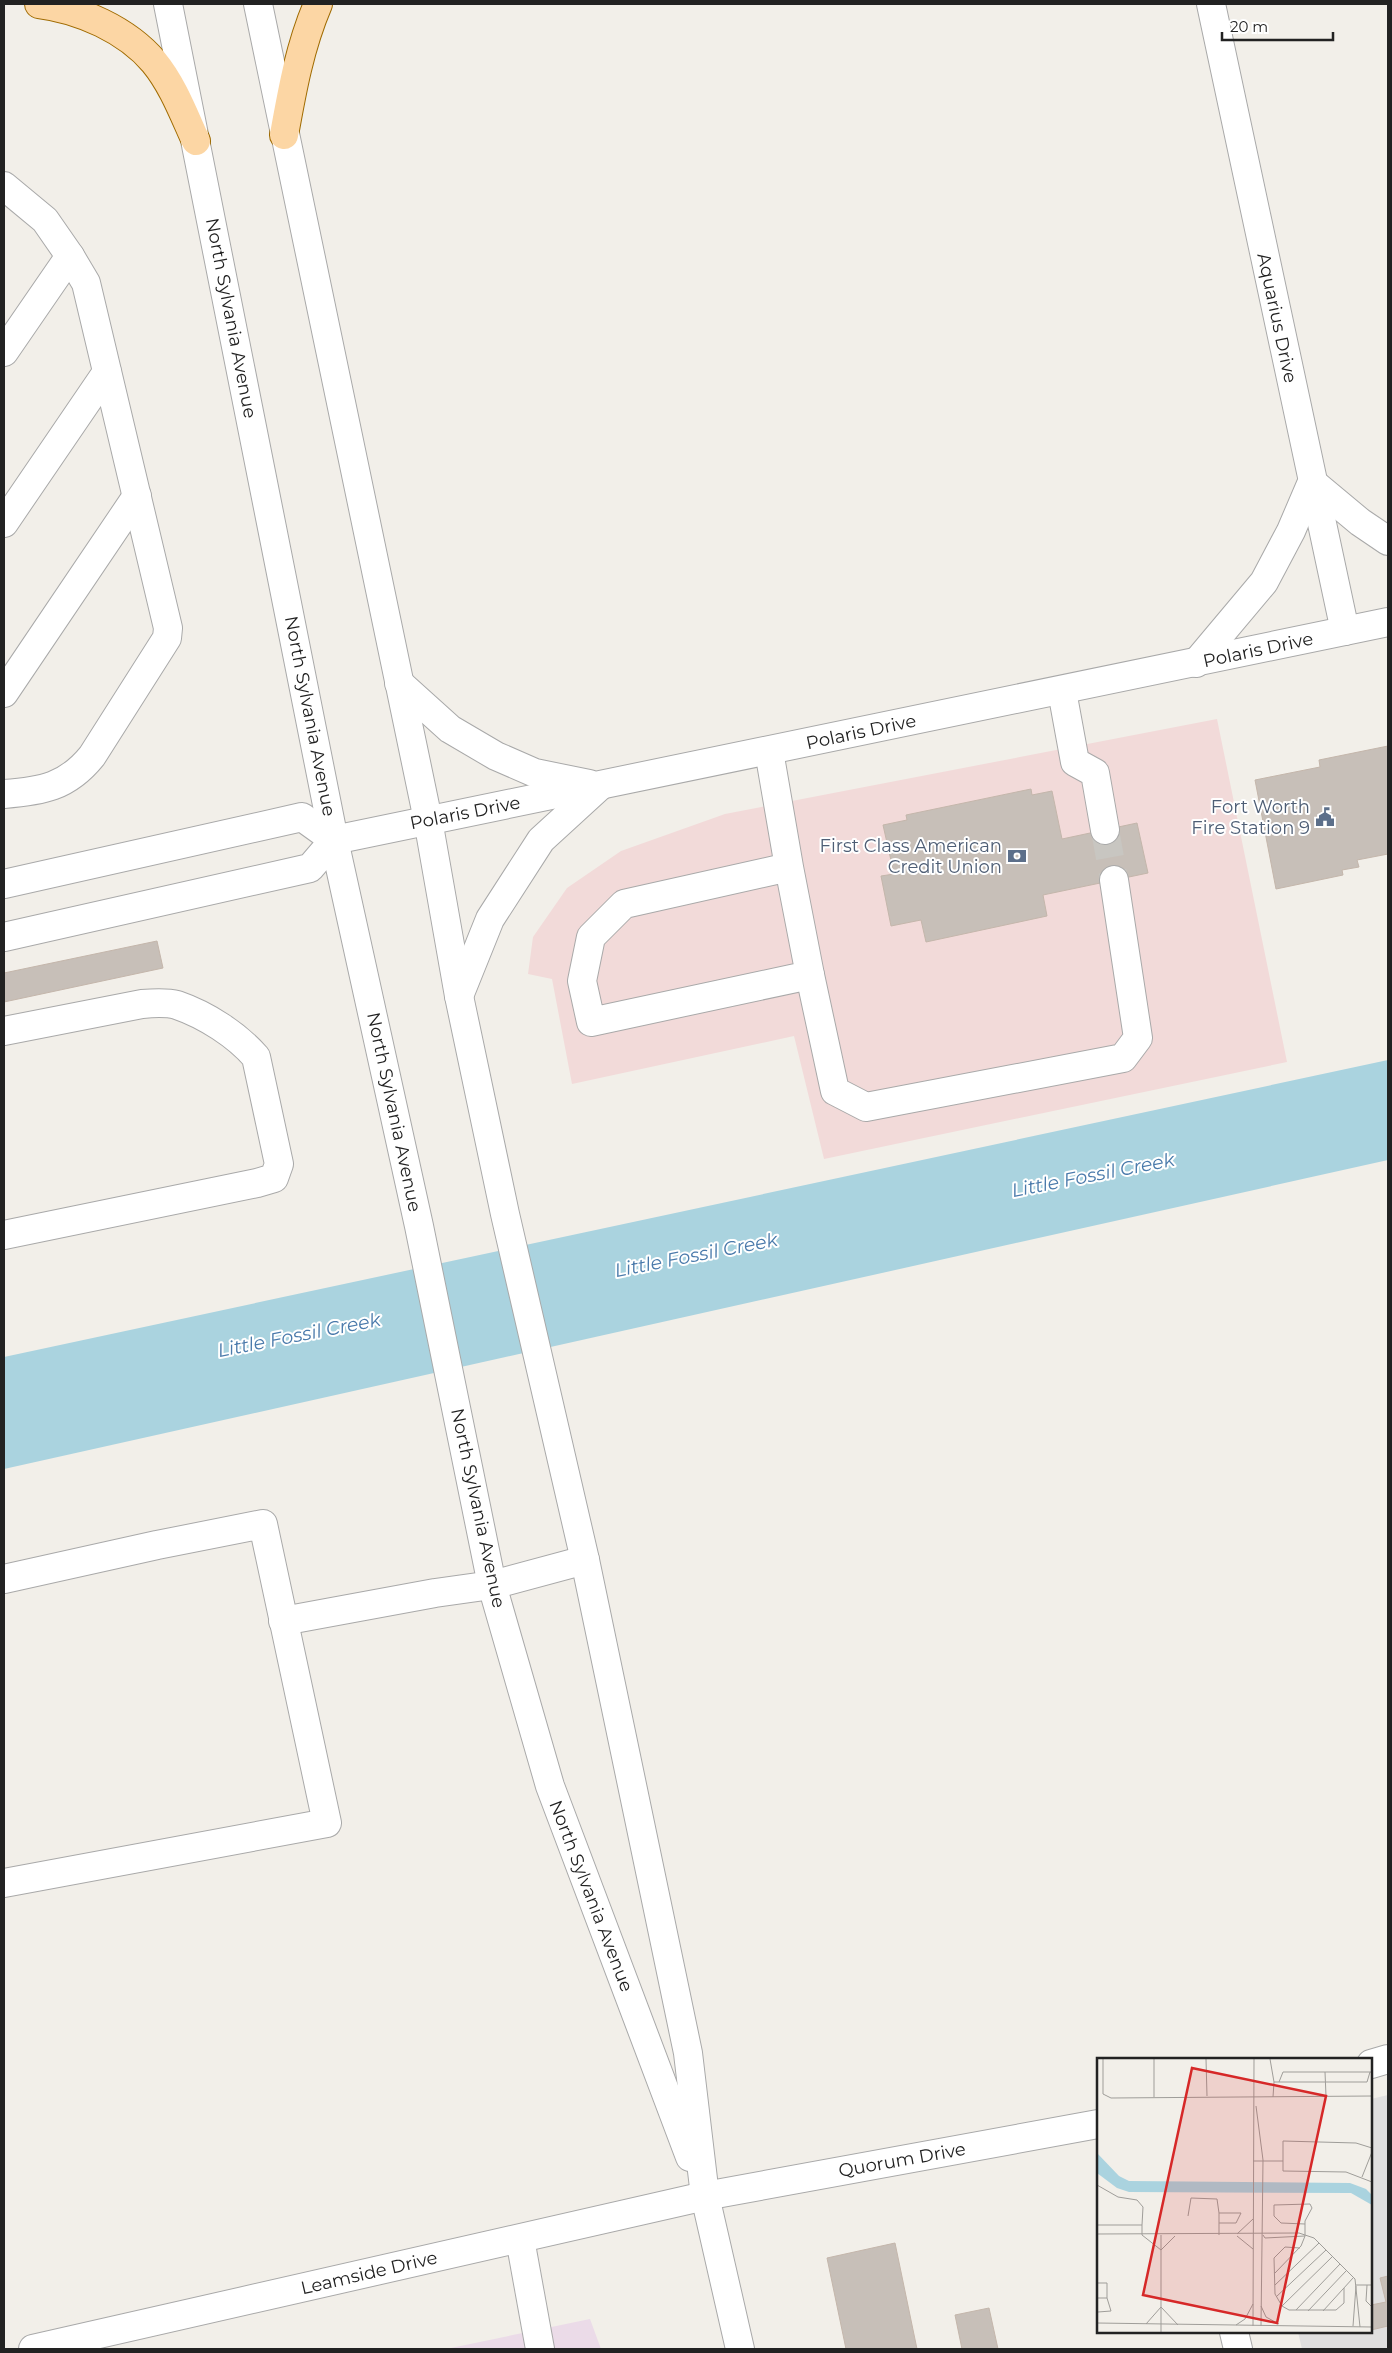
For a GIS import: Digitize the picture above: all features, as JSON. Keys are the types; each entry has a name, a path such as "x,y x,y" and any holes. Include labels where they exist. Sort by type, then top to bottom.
{"main road":[{"path":"39,4 69,10 102,23 131,41 154,62 174,93 196,141"},
{"path":"284,135 294,81 306,32 318,4"}],"street":[{"name":"North Sylvania Avenue","path":"168,4 334,840 419,1226 492,1585 550,1786 705,2196"},
{"name":"North Sylvania Avenue","path":"258,4 428,820 459,996 505,1214 554,1431 586,1560 688,2053 705,2196 740,2349"},
{"name":"Aquarius Drive","path":"1210,4 1345,631"},
{"path":"4,186 45,220 86,283 168,628 167,638 92,756 81,769 58,784 34,792 4,794"},
{"path":"4,352 70,256"},
{"path":"4,523 107,372"},
{"path":"1196,663 1264,582 1291,531 1312,482 1360,522 1388,542"},
{"path":"4,693 137,496"},
{"name":"Polaris Drive","path":"334,840 1062,691 1388,622"},
{"path":"400,683 450,729 496,756 534,773 600,786"},
{"path":"1062,691 1075,762 1095,773 1105,830"},
{"path":"769,751 810,974 835,1091 866,1107 1123,1058 1138,1038 1114,880"},
{"path":"459,996 490,919 541,840 600,786"},
{"path":"4,884 302,818 334,840 310,868 4,937"},
{"path":"790,867 624,904 591,937 582,980 591,1022 810,974"},
{"path":"4,1031 142,1004 177,1005 216,1025 246,1045 256,1057 279,1164 274,1178 257,1183 4,1235"},
{"path":"4,1579 263,1524 327,1823 4,1883"},
{"path":"283,1621 435,1592 492,1585 586,1560"},
{"path":"1372,2064 1388,2059"},
{"name":"Quorum Drive","path":"705,2196 1097,2124"},
{"name":"Leamside Drive","path":"33,2349 705,2196"},
{"path":"520,2239 540,2349"},
{"path":"1234,2333 1238,2349"}],"shaded area":[{"path":"1217,719 1287,1062 824,1159 794,1036 572,1084 552,979 528,974 533,937 567,888 621,851 725,814"},
{"path":"1388,2095 1388,2349 1302,2349 1298,2333 1372,2333 1372,2099"},
{"path":"590,2319 601,2349 446,2349"}],"water":[{"name":"Little Fossil Creek","path":"1388,1060 1388,1160 4,1469 4,1357"}],"building":[{"name":"Fort Worth Fire Station 9","path":"1388,746 1388,854 1357,860 1359,867 1342,870 1343,875 1276,889 1255,780 1320,767 1319,760"},
{"name":"First Class American Credit Union","path":"1031,789 1032,795 1052,791 1062,839 1137,823 1148,873 1043,895 1047,916 926,942 921,920 891,926 881,876 894,874 883,825 907,820 906,815"},
{"path":"157,941 163,968 4,1002 4,973"},
{"path":"895,2243 917,2349 846,2349 827,2258"},
{"path":"1388,2276 1388,2326 1372,2330 1372,2305 1386,2302 1380,2278"},
{"path":"989,2308 998,2349 962,2349 955,2315"}],"tunnel":[{"path":"1105,830 1114,880"}],"place":[{"name":"Fort Worth Fire Station 9","path":"1325,817"},
{"name":"First Class American Credit Union","path":"1017,856"}]}
